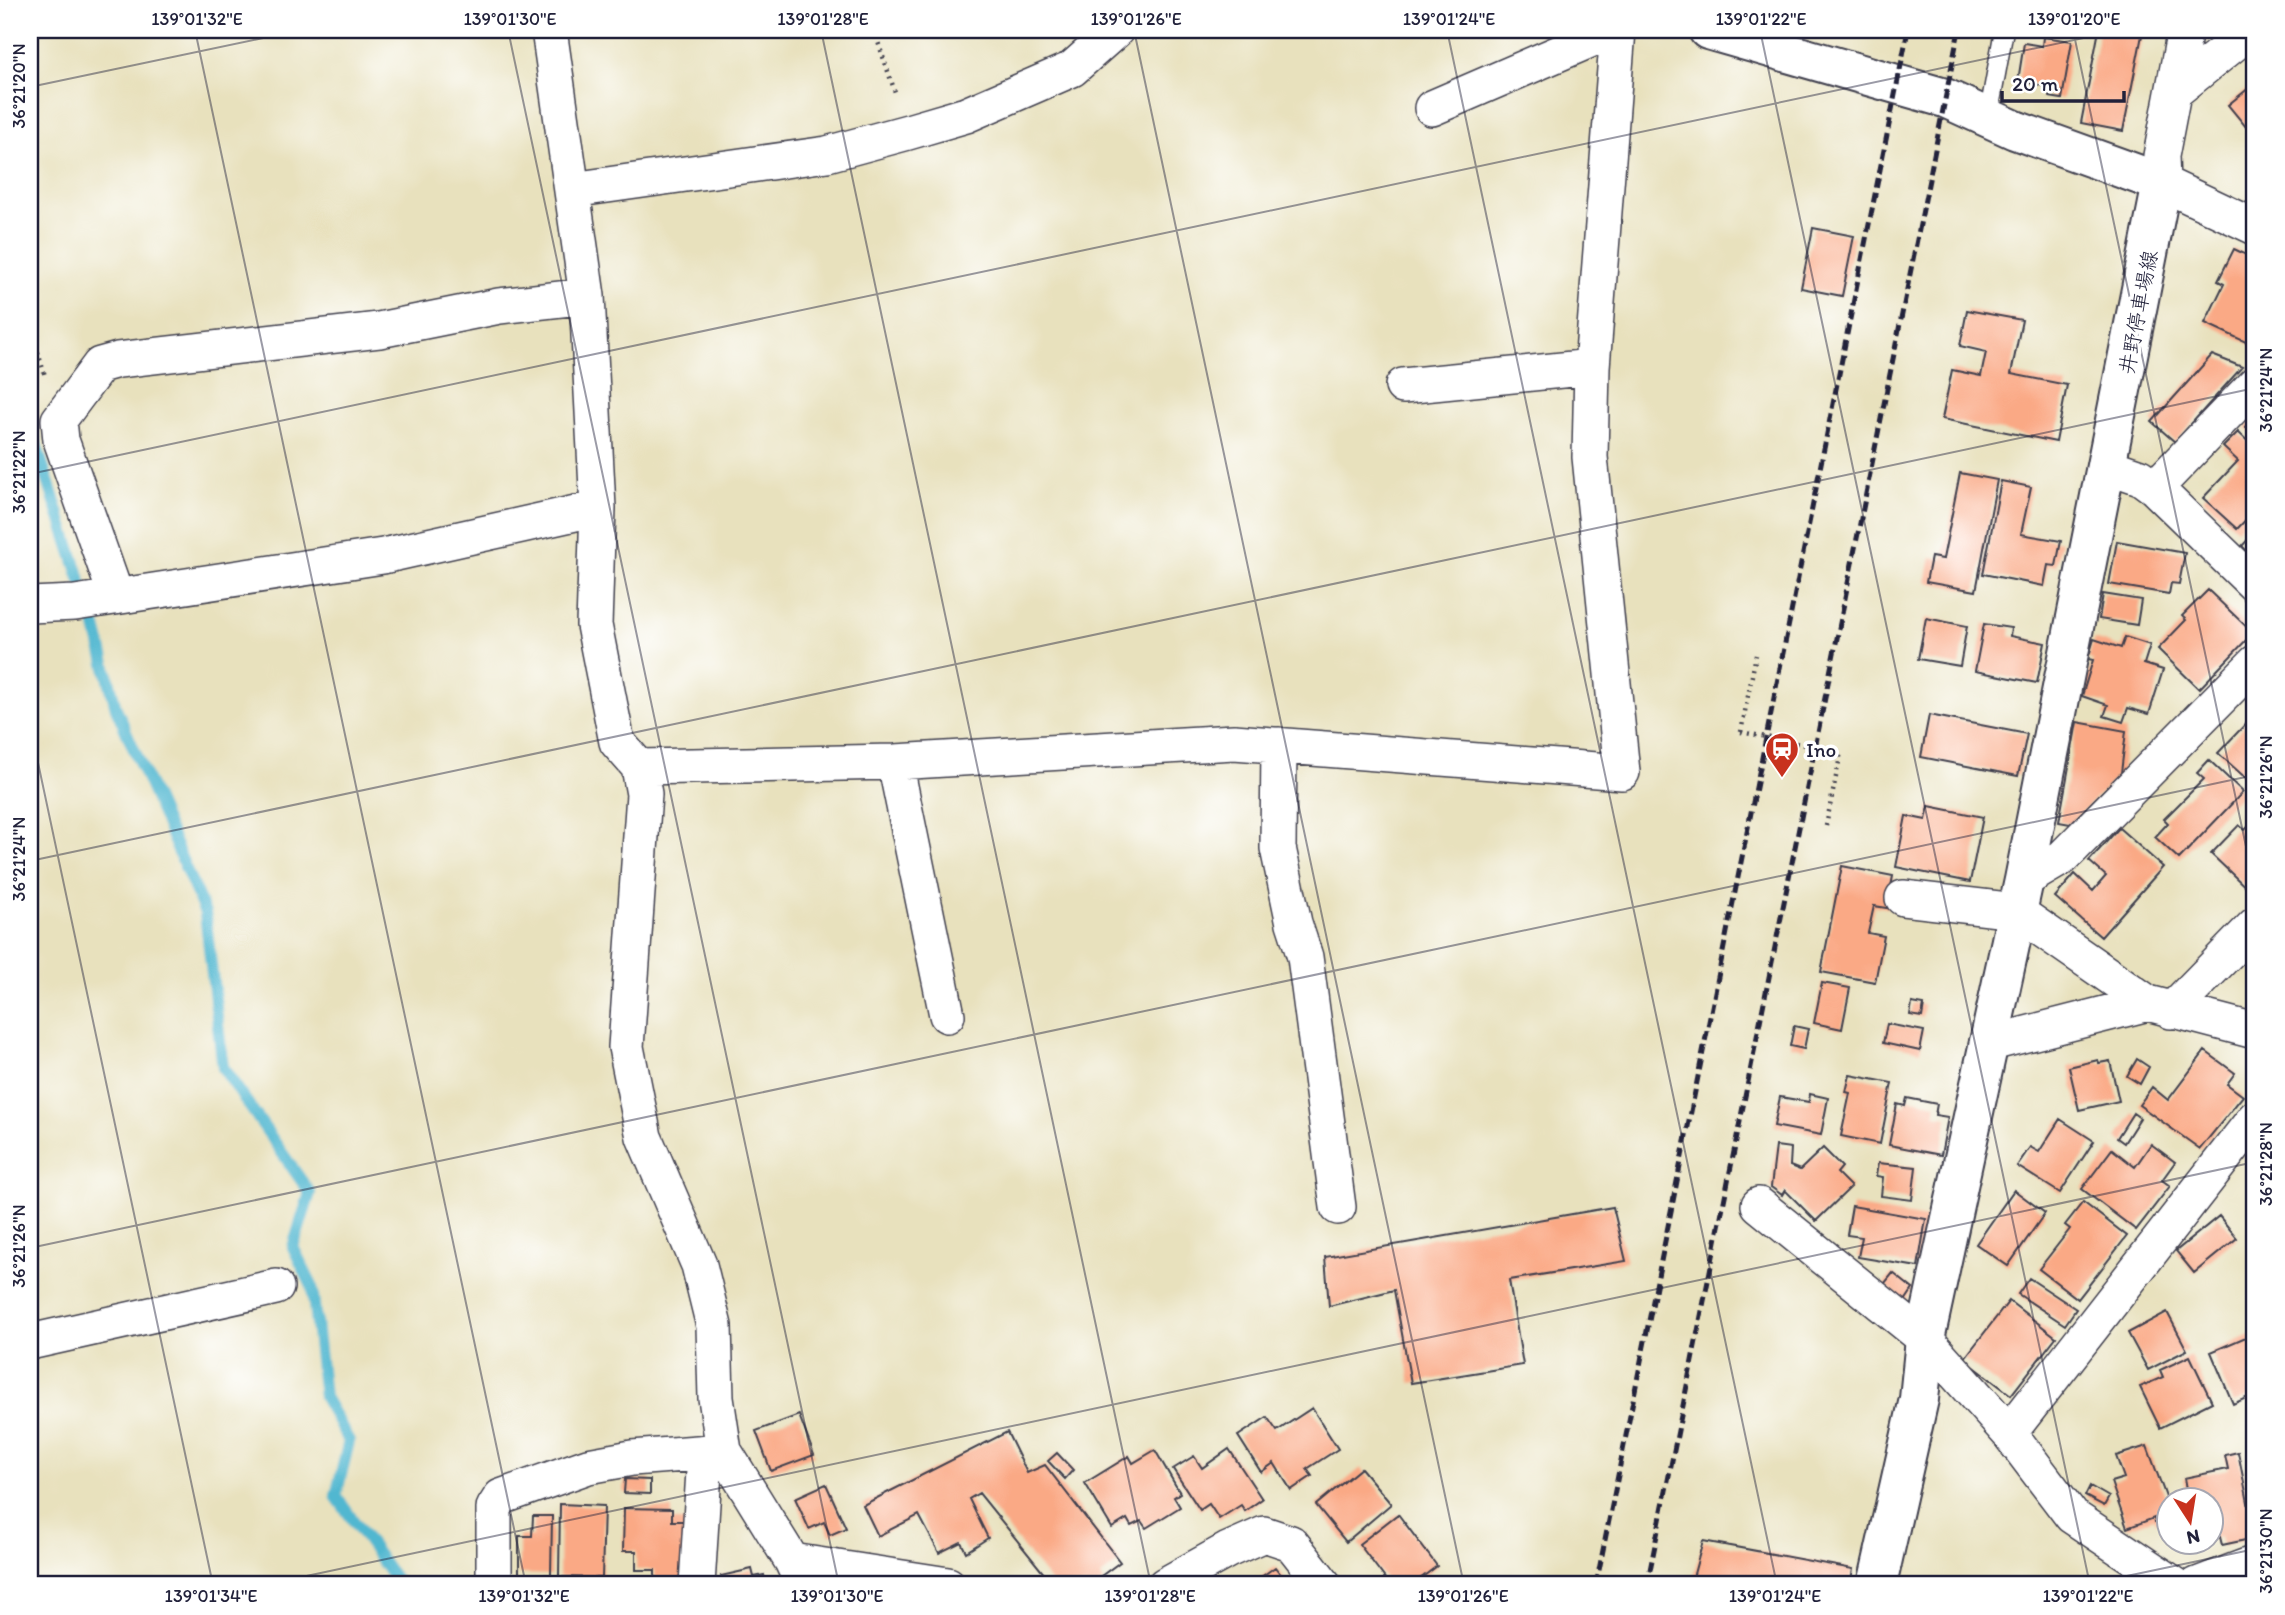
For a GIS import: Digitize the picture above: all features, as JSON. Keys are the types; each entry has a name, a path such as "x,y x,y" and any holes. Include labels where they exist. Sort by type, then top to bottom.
{"main road":[{"path":"1708,30 1945,98 2015,130 2162,183"},
{"name":"井野停車場線","path":"1877,1585 1919,1399 1925,1339 2020,896 2108,466 2162,183"}],"street":[{"path":"549,30 587,296 598,508 594,625 617,742 639,767 644,794 626,1048 643,1137 699,1265 714,1326 714,1453 696,1585"},
{"path":"572,190 827,154 966,115 1072,69 1116,30"},
{"path":"1433,108 1613,30"},
{"path":"639,767 895,762 1234,742 1622,772 1590,457 1592,367 1618,30"},
{"path":"2185,30 2161,156 2162,183 2255,227"},
{"path":"2175,92 2251,30"},
{"path":"116,596 61,440 59,420 100,365 118,360 379,330 499,306 587,296"},
{"path":"1403,386 1592,367"},
{"path":"2155,488 2255,384"},
{"path":"2108,466 2140,477 2155,488 2255,586"},
{"path":"30,605 116,596 383,556 598,508"},
{"path":"2020,896 2063,858 2255,663"},
{"path":"1279,745 1278,848 1294,923 1305,957 1338,1207"},
{"path":"895,762 947,1015"},
{"path":"1903,898 2020,896 2159,1007 2255,1031"},
{"path":"1987,1044 2159,1007 2255,925"},
{"path":"2009,1433 2255,1118"},
{"path":"1759,1205 1925,1339 2009,1433 2072,1516 2175,1585"},
{"path":"30,1342 276,1287"},
{"path":"714,1453 798,1573 948,1585"},
{"path":"495,1585 494,1508 501,1497 589,1466 632,1458 714,1453"},
{"path":"1165,1585 1228,1550 1264,1534 1291,1543 1324,1585"},
{"path":"2197,1585 2255,1563"}],"lane":[{"path":"1988,118 2004,30"}],"path":[{"path":"874,30 908,132"},
{"path":"1756,655 1741,732 1841,752 1826,826"}],"building":[{"path":"2099,30 2143,30 2123,131 2081,123"},
{"path":"2043,37 2072,41 2062,99 2049,97 2050,87 2018,81 2024,43 2042,46"},
{"path":"2255,83 2255,138 2228,105"},
{"path":"1813,228 1854,236 1842,296 1801,288"},
{"path":"2234,249 2255,259 2255,332 2250,344 2205,323 2224,284 2218,281"},
{"path":"1967,310 2022,320 2011,374 2067,385 2056,442 1942,419 1952,370 1981,376 1986,352 1960,346"},
{"path":"2212,355 2242,367 2175,442 2152,422"},
{"path":"2255,417 2255,435 2246,427"},
{"path":"2238,432 2255,448 2255,510 2237,529 2203,498 2238,461 2223,447"},
{"path":"1960,473 1997,480 1976,591 1926,582 1931,557 1943,559"},
{"path":"2001,481 2031,487 2021,534 2061,541 2056,566 2048,565 2044,586 1983,574"},
{"path":"2255,532 2255,559 2242,546"},
{"path":"2117,541 2185,553 2179,584 2171,583 2169,594 2109,584"},
{"path":"2208,590 2253,633 2199,689 2158,649 2186,620 2182,616"},
{"path":"2103,594 2141,600 2137,625 2099,619"},
{"path":"1926,618 1967,626 1960,666 1918,659"},
{"path":"1984,624 2011,628 2010,636 2045,643 2037,683 1975,671"},
{"path":"2125,637 2150,645 2144,664 2163,670 2149,714 2128,708 2123,722 2104,716 2108,705 2082,696 2093,660 2088,659 2094,639 2121,648"},
{"path":"2255,714 2255,776 2250,782 2218,753"},
{"path":"1929,715 2027,734 2018,776 1921,757"},
{"path":"2077,722 2126,731 2121,773 2070,824 2059,822"},
{"path":"2209,760 2243,792 2179,859 2155,837 2168,823 2164,819 2204,779 2197,773"},
{"path":"1929,806 1983,817 1970,882 1896,867 1906,816 1926,820"},
{"path":"2255,820 2253,894 2211,854 2239,825 2245,830"},
{"path":"2119,828 2163,867 2101,937 2055,897 2075,874 2093,891 2106,876 2089,861"},
{"path":"1842,866 1893,876 1887,908 1874,906 1868,933 1884,936 1875,982 1821,972"},
{"path":"1822,983 1850,988 1842,1029 1814,1023"},
{"path":"1912,1003 1924,1005 1922,1017 1910,1015"},
{"path":"1887,1024 1924,1031 1920,1051 1883,1043"},
{"path":"1794,1026 1808,1029 1804,1049 1790,1046"},
{"path":"2205,1051 2235,1073 2227,1084 2243,1096 2200,1149 2139,1105 2152,1087 2168,1100"},
{"path":"2137,1059 2149,1067 2140,1084 2127,1076"},
{"path":"2098,1060 2099,1063 2110,1061 2119,1101 2079,1110 2069,1067"},
{"path":"1850,1075 1892,1083 1880,1144 1841,1136 1850,1093 1846,1092"},
{"path":"1810,1094 1828,1098 1821,1135 1774,1126 1780,1097 1809,1102"},
{"path":"1907,1098 1937,1104 1935,1115 1948,1117 1941,1155 1889,1145 1897,1104 1905,1106"},
{"path":"2133,1113 2140,1118 2124,1143 2117,1138"},
{"path":"2060,1119 2094,1141 2060,1193 2017,1166 2030,1147 2039,1152"},
{"path":"2151,1144 2175,1162 2162,1180 2170,1186 2136,1230 2082,1189 2112,1149 2135,1167"},
{"path":"1776,1146 1791,1148 1790,1166 1800,1170 1823,1148 1842,1167 1837,1173 1851,1187 1816,1221 1785,1190 1782,1195 1771,1187"},
{"path":"1878,1163 1916,1167 1912,1200 1881,1196 1883,1177 1876,1176"},
{"path":"2014,1190 2045,1213 2008,1266 1976,1244"},
{"path":"2083,1202 2127,1236 2078,1299 2039,1269 2070,1229 2065,1225"},
{"path":"1852,1206 1926,1219 1918,1267 1858,1257 1862,1237 1847,1235"},
{"path":"1613,1207 1626,1261 1509,1280 1523,1365 1411,1383 1394,1290 1329,1306 1325,1257"},
{"path":"2219,1216 2237,1238 2194,1273 2176,1251"},
{"path":"1893,1273 1913,1289 1905,1301 1884,1284"},
{"path":"2029,1278 2076,1309 2065,1325 2018,1294"},
{"path":"2009,1301 2056,1337 2011,1395 1964,1359"},
{"path":"2167,1312 2187,1350 2148,1370 2128,1333"},
{"path":"2255,1333 2255,1394 2233,1404 2211,1352"},
{"path":"2190,1356 2212,1402 2160,1428 2140,1387 2163,1377 2160,1370"},
{"path":"1312,1408 1338,1449 1307,1469 1312,1476 1291,1490 1274,1463 1261,1472 1238,1436 1267,1417 1277,1431"},
{"path":"799,1415 814,1455 771,1471 756,1431"},
{"path":"1007,1432 1027,1473 1045,1465 1120,1562 1101,1576 1104,1582 1100,1585 1053,1585 979,1493 969,1499 988,1538 966,1552 961,1542 939,1553 919,1515 878,1536 863,1505"},
{"path":"2147,1446 2162,1486 2156,1486 2156,1522 2154,1518 2127,1528 2111,1482 2124,1478 2116,1456"},
{"path":"1229,1449 1262,1499 1245,1511 1241,1505 1219,1519 1209,1504 1200,1510 1173,1469 1194,1456 1202,1468"},
{"path":"1155,1450 1180,1493 1174,1497 1180,1507 1146,1528 1141,1521 1131,1526 1127,1519 1112,1528 1085,1483 1129,1456 1133,1463"},
{"path":"2238,1452 2255,1538 2226,1544 2226,1486 2185,1486 2184,1478 2228,1469 2225,1455"},
{"path":"1057,1453 1073,1470 1065,1479 1048,1461"},
{"path":"1361,1468 1391,1504 1346,1542 1316,1505"},
{"path":"625,1479 650,1480 650,1494 624,1493"},
{"path":"826,1484 846,1528 830,1535 824,1522 809,1529 795,1498"},
{"path":"2090,1486 2109,1497 2104,1506 2085,1496"},
{"path":"560,1504 604,1506 602,1578 559,1577"},
{"path":"624,1508 672,1509 672,1521 685,1521 683,1583 655,1583 655,1570 636,1570 636,1551 623,1551"},
{"path":"1398,1514 1437,1566 1412,1585 1390,1585 1359,1544"},
{"path":"533,1516 552,1516 551,1575 519,1574 519,1536 532,1536"},
{"path":"1703,1541 1853,1569 1850,1585 1691,1585"},
{"path":"1275,1567 1289,1585 1250,1585"},
{"path":"752,1569 754,1577 764,1575 766,1585 723,1585 721,1576"}],"waterway":[{"path":"30,426 96,627 116,708 205,913 223,1068 310,1193 293,1247 312,1286 324,1397 349,1441 336,1496 399,1585"}],"railway":[{"path":"1596,1585 1908,30"},
{"path":"1647,1585 1959,30"}],"place":[{"name":"Ino","path":"1782,779"}]}
